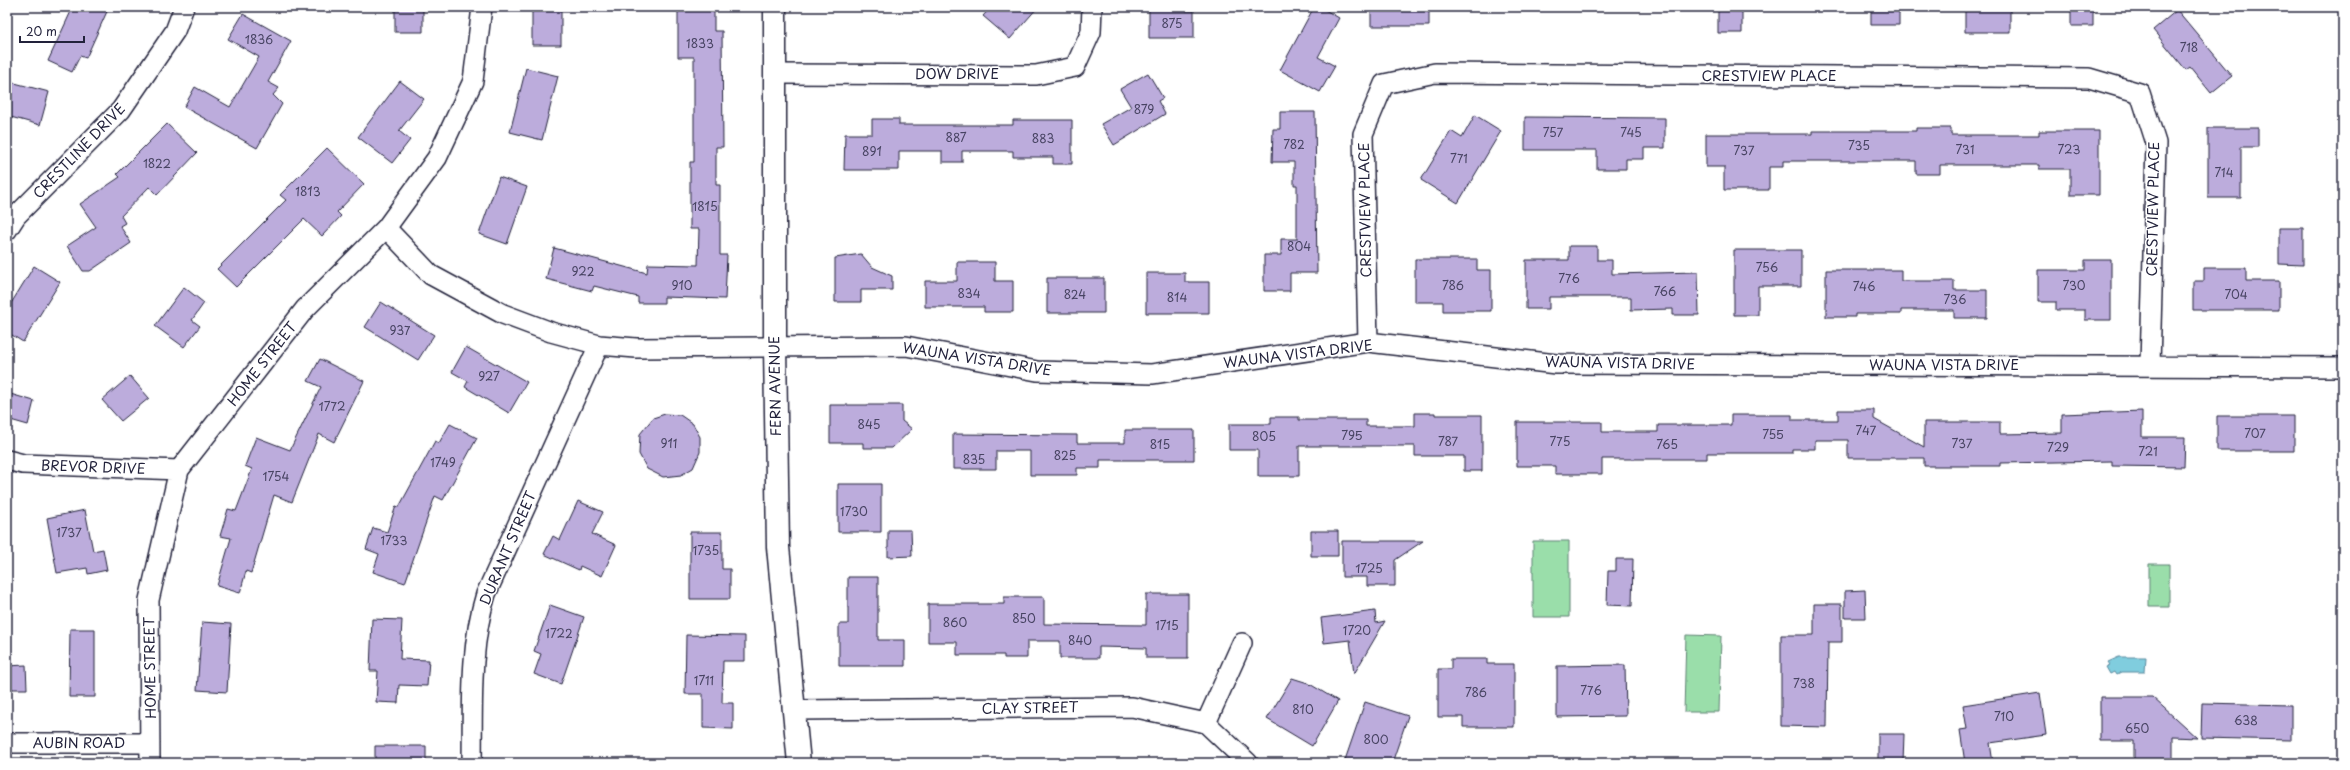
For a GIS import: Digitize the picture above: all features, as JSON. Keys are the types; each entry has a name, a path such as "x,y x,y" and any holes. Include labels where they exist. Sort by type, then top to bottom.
{"main road":[{"name":"FERN AVENUE","path":"775,7 775,346 778,547 799,763"}],"street":[{"name":"CRESTLINE DRIVE","path":"7,230 16,216 121,110 175,31 184,7"},
{"name":"HOME STREET","path":"150,763 149,600 179,470 305,309 386,228 437,158 473,81 482,7"},
{"name":"DOW DRIVE","path":"774,74 1036,75 1074,67 1091,32 1092,7"},
{"name":"CRESTVIEW PLACE","path":"1368,342 1363,134 1384,84 1436,73 2090,78 2140,94 2156,143 2150,365"},
{"name":"WAUNA VISTA DRIVE","path":"386,228 431,275 502,314 551,332 599,345 636,348 906,346 1037,371 1152,374 1368,342 1556,364 2150,365 2343,367"},
{"name":"DURANT STREET","path":"472,763 473,665 477,622 486,594 599,345"},
{"name":"BREVOR DRIVE","path":"7,460 23,464 179,470"},
{"path":"1242,643 1206,723 1248,763"},
{"name":"CLAY STREET","path":"795,710 1132,706 1206,723"},
{"name":"AUBIN ROAD","path":"7,743 150,743"}],"green space":[{"path":"1533,541 1569,541 1569,617 1533,617"},
{"path":"2149,564 2169,564 2169,607 2149,607"},
{"path":"1686,635 1721,636 1719,712 1684,712"}],"water":[{"path":"2119,657 2146,657 2145,672 2122,672 2116,675 2114,672 2110,674 2106,667 2110,665 2108,662"}],"building":[{"path":"73,7 109,7 86,58 80,56 72,72 48,61"},
{"path":"395,7 423,7 423,32 395,32"},
{"path":"532,7 561,7 561,45 532,45"},
{"path":"678,7 714,7 714,31 722,31 723,147 716,147 716,185 720,185 720,255 727,255 725,299 664,297 664,303 638,303 638,297 594,286 592,291 546,279 554,248 647,273 648,264 698,265 699,229 690,229 690,162 694,162 694,57 678,57"},
{"path":"991,7 1038,7 1010,39 983,16"},
{"path":"1149,7 1186,7 1186,11 1194,11 1194,38 1149,38"},
{"path":"1314,7 1320,7 1339,18 1318,57 1335,66 1320,92 1280,70"},
{"path":"1371,7 1429,7 1429,26 1371,26"},
{"path":"1718,7 1742,7 1742,33 1718,33"},
{"path":"1871,7 1899,7 1899,25 1871,25"},
{"path":"1965,7 2010,7 2010,32 1965,32"},
{"path":"2071,7 2093,7 2093,26 2071,26"},
{"path":"2177,10 2232,76 2211,93 2190,67 2186,70 2153,30"},
{"path":"243,14 291,41 268,82 279,88 273,95 282,104 257,148 184,107 195,87 230,107 259,57 228,39"},
{"path":"526,68 558,76 542,140 510,132"},
{"path":"1148,73 1163,98 1158,101 1165,114 1114,145 1101,124 1131,107 1120,89"},
{"path":"7,81 49,92 40,125 7,116"},
{"path":"400,81 424,99 399,131 410,140 392,163 358,137"},
{"path":"1280,112 1315,112 1317,273 1290,273 1290,291 1264,291 1264,255 1281,255 1281,239 1297,239 1297,185 1294,185 1294,162 1272,162 1273,129 1280,129"},
{"path":"1475,115 1501,131 1458,203 1421,180 1451,131 1462,138"},
{"path":"1525,117 1665,118 1665,148 1644,148 1644,159 1626,159 1626,169 1597,169 1597,150 1525,150"},
{"path":"872,119 899,119 899,125 1013,125 1013,120 1072,120 1072,164 1053,164 1053,157 1013,157 1013,151 962,151 962,162 942,162 942,151 899,151 899,170 844,170 845,134 872,134"},
{"path":"167,124 197,153 157,195 149,187 121,216 125,223 120,226 131,243 90,271 83,271 67,246 96,227 80,204 120,177 117,174"},
{"path":"1916,128 1951,128 1951,135 2039,135 2039,131 2099,131 2099,195 2070,195 2070,169 2039,169 2039,165 1940,165 1940,174 1916,174 1916,161 1783,161 1783,167 1769,167 1769,190 1724,190 1724,167 1706,167 1706,134 1812,134 1812,131 1916,131"},
{"path":"2208,128 2258,128 2258,147 2241,147 2241,198 2208,198"},
{"path":"327,148 364,184 337,212 341,216 322,236 304,219 236,287 217,269 286,200 280,195"},
{"path":"499,177 527,187 507,244 479,234"},
{"path":"2279,228 2303,228 2303,265 2279,264"},
{"path":"1569,246 1597,246 1597,260 1612,260 1612,274 1698,272 1699,315 1673,315 1673,309 1631,310 1631,297 1549,297 1549,309 1526,309 1526,260 1569,260"},
{"path":"1734,250 1801,250 1801,286 1758,286 1758,315 1734,315"},
{"path":"861,254 872,267 892,276 892,290 861,290 861,302 835,302 835,258"},
{"path":"1415,259 1477,259 1477,270 1491,270 1491,311 1443,311 1443,302 1415,302"},
{"path":"2085,260 2111,260 2111,320 2085,320 2085,310 2056,310 2056,302 2038,302 2038,270 2085,270"},
{"path":"957,262 995,262 995,281 1013,281 1013,312 984,312 984,307 925,307 925,281 957,281"},
{"path":"34,266 60,282 23,342 7,332 7,310"},
{"path":"2204,268 2246,268 2246,281 2279,281 2279,310 2193,310 2193,281 2204,281"},
{"path":"1826,270 1901,270 1901,281 1954,281 1954,290 1987,290 1987,318 1954,318 1954,310 1901,310 1901,314 1855,314 1855,317 1826,317"},
{"path":"1146,273 1185,273 1185,282 1209,282 1209,313 1146,313"},
{"path":"1047,278 1104,278 1104,313 1047,313"},
{"path":"184,287 204,303 192,320 200,326 184,347 155,326"},
{"path":"381,302 434,335 418,360 365,327"},
{"path":"466,347 527,382 509,413 465,387 468,381 452,372"},
{"path":"320,359 364,381 334,442 319,434 292,502 274,495 251,573 246,571 240,593 217,586 231,538 220,536 228,509 236,511 252,469 245,466 256,437 290,450 321,387 308,381"},
{"path":"130,376 149,398 121,421 102,400"},
{"path":"7,393 34,401 28,425 7,419"},
{"path":"830,405 902,405 902,421 912,429 892,448 863,448 863,443 830,443"},
{"path":"1838,410 1874,410 1874,419 1924,447 1924,422 2000,422 2000,434 2062,433 2062,414 2142,411 2142,437 2185,437 2184,467 2112,466 2112,461 2000,463 2000,466 1924,466 1924,458 1848,458 1848,440 1815,440 1815,449 1792,449 1792,453 1707,453 1707,459 1602,459 1602,474 1555,474 1555,466 1517,466 1517,422 1602,422 1602,432 1658,432 1658,425 1731,425 1731,415 1792,415 1792,420 1838,420"},
{"path":"1415,413 1435,413 1435,415 1482,415 1482,471 1464,471 1464,456 1415,456 1415,446 1299,446 1299,476 1258,476 1258,450 1229,450 1229,424 1271,424 1271,417 1299,417 1299,420 1366,420 1366,426 1415,426"},
{"path":"665,414 680,415 693,424 700,437 700,452 693,468 681,475 663,477 647,469 639,454 640,434 653,418"},
{"path":"2217,416 2294,416 2294,451 2217,451"},
{"path":"450,424 477,438 443,500 435,496 405,583 373,572 379,554 366,549 373,528 387,532 396,506 399,507 435,441 439,443"},
{"path":"1125,430 1194,430 1194,460 1100,460 1100,468 1077,468 1077,475 1030,475 1030,451 996,451 996,469 953,469 953,434 1077,435 1077,443 1125,443"},
{"path":"838,484 881,484 881,532 838,532"},
{"path":"578,501 603,512 592,534 616,545 602,576 580,566 579,570 544,554 553,536 560,540"},
{"path":"85,510 93,551 103,549 107,570 88,574 87,568 57,573 47,518"},
{"path":"888,530 911,530 912,556 888,557"},
{"path":"1311,531 1338,531 1338,556 1311,556"},
{"path":"690,532 722,532 722,569 730,569 730,599 690,599"},
{"path":"1342,541 1423,541 1395,560 1395,586 1367,586 1367,577 1342,577"},
{"path":"1616,559 1633,559 1632,606 1607,605 1608,571 1616,571"},
{"path":"848,577 878,577 878,640 905,640 905,666 839,666 839,624 848,624"},
{"path":"1865,590 1866,618 1845,618 1845,591"},
{"path":"1146,594 1188,594 1188,658 1146,658 1146,648 1099,647 1099,658 1060,658 1060,641 1027,641 1027,658 1004,658 1004,655 957,655 957,642 928,642 928,604 1004,604 1004,597 1044,597 1044,624 1146,625"},
{"path":"1814,604 1842,604 1842,642 1828,642 1827,727 1781,726 1781,635 1814,635"},
{"path":"550,605 584,617 561,684 534,674 541,654 534,651"},
{"path":"1375,611 1376,623 1385,621 1354,674 1350,640 1324,643 1321,618"},
{"path":"372,619 402,620 400,659 429,660 427,686 399,685 398,703 376,702 378,671 370,671"},
{"path":"202,622 231,624 227,692 197,690"},
{"path":"70,629 95,629 95,697 69,697"},
{"path":"686,635 745,636 745,661 723,661 722,703 733,703 733,729 703,728 703,694 685,694"},
{"path":"1451,659 1487,659 1487,664 1514,664 1514,727 1463,727 1463,717 1438,717 1438,669 1451,669"},
{"path":"26,665 27,689 7,689 7,666"},
{"path":"1625,665 1626,716 1557,717 1557,666"},
{"path":"1292,678 1308,683 1338,701 1312,746 1267,719"},
{"path":"2040,693 2046,735 1990,743 1993,763 1965,763 1960,730 1967,729 1963,705"},
{"path":"2100,697 2152,697 2197,738 2173,737 2173,760 2134,760 2134,741 2100,741"},
{"path":"1365,702 1408,716 1392,763 1344,763"},
{"path":"2202,703 2291,705 2291,740 2201,738"},
{"path":"1878,734 1904,734 1903,763 1878,763"},
{"path":"375,746 426,746 426,763 375,763"}]}
